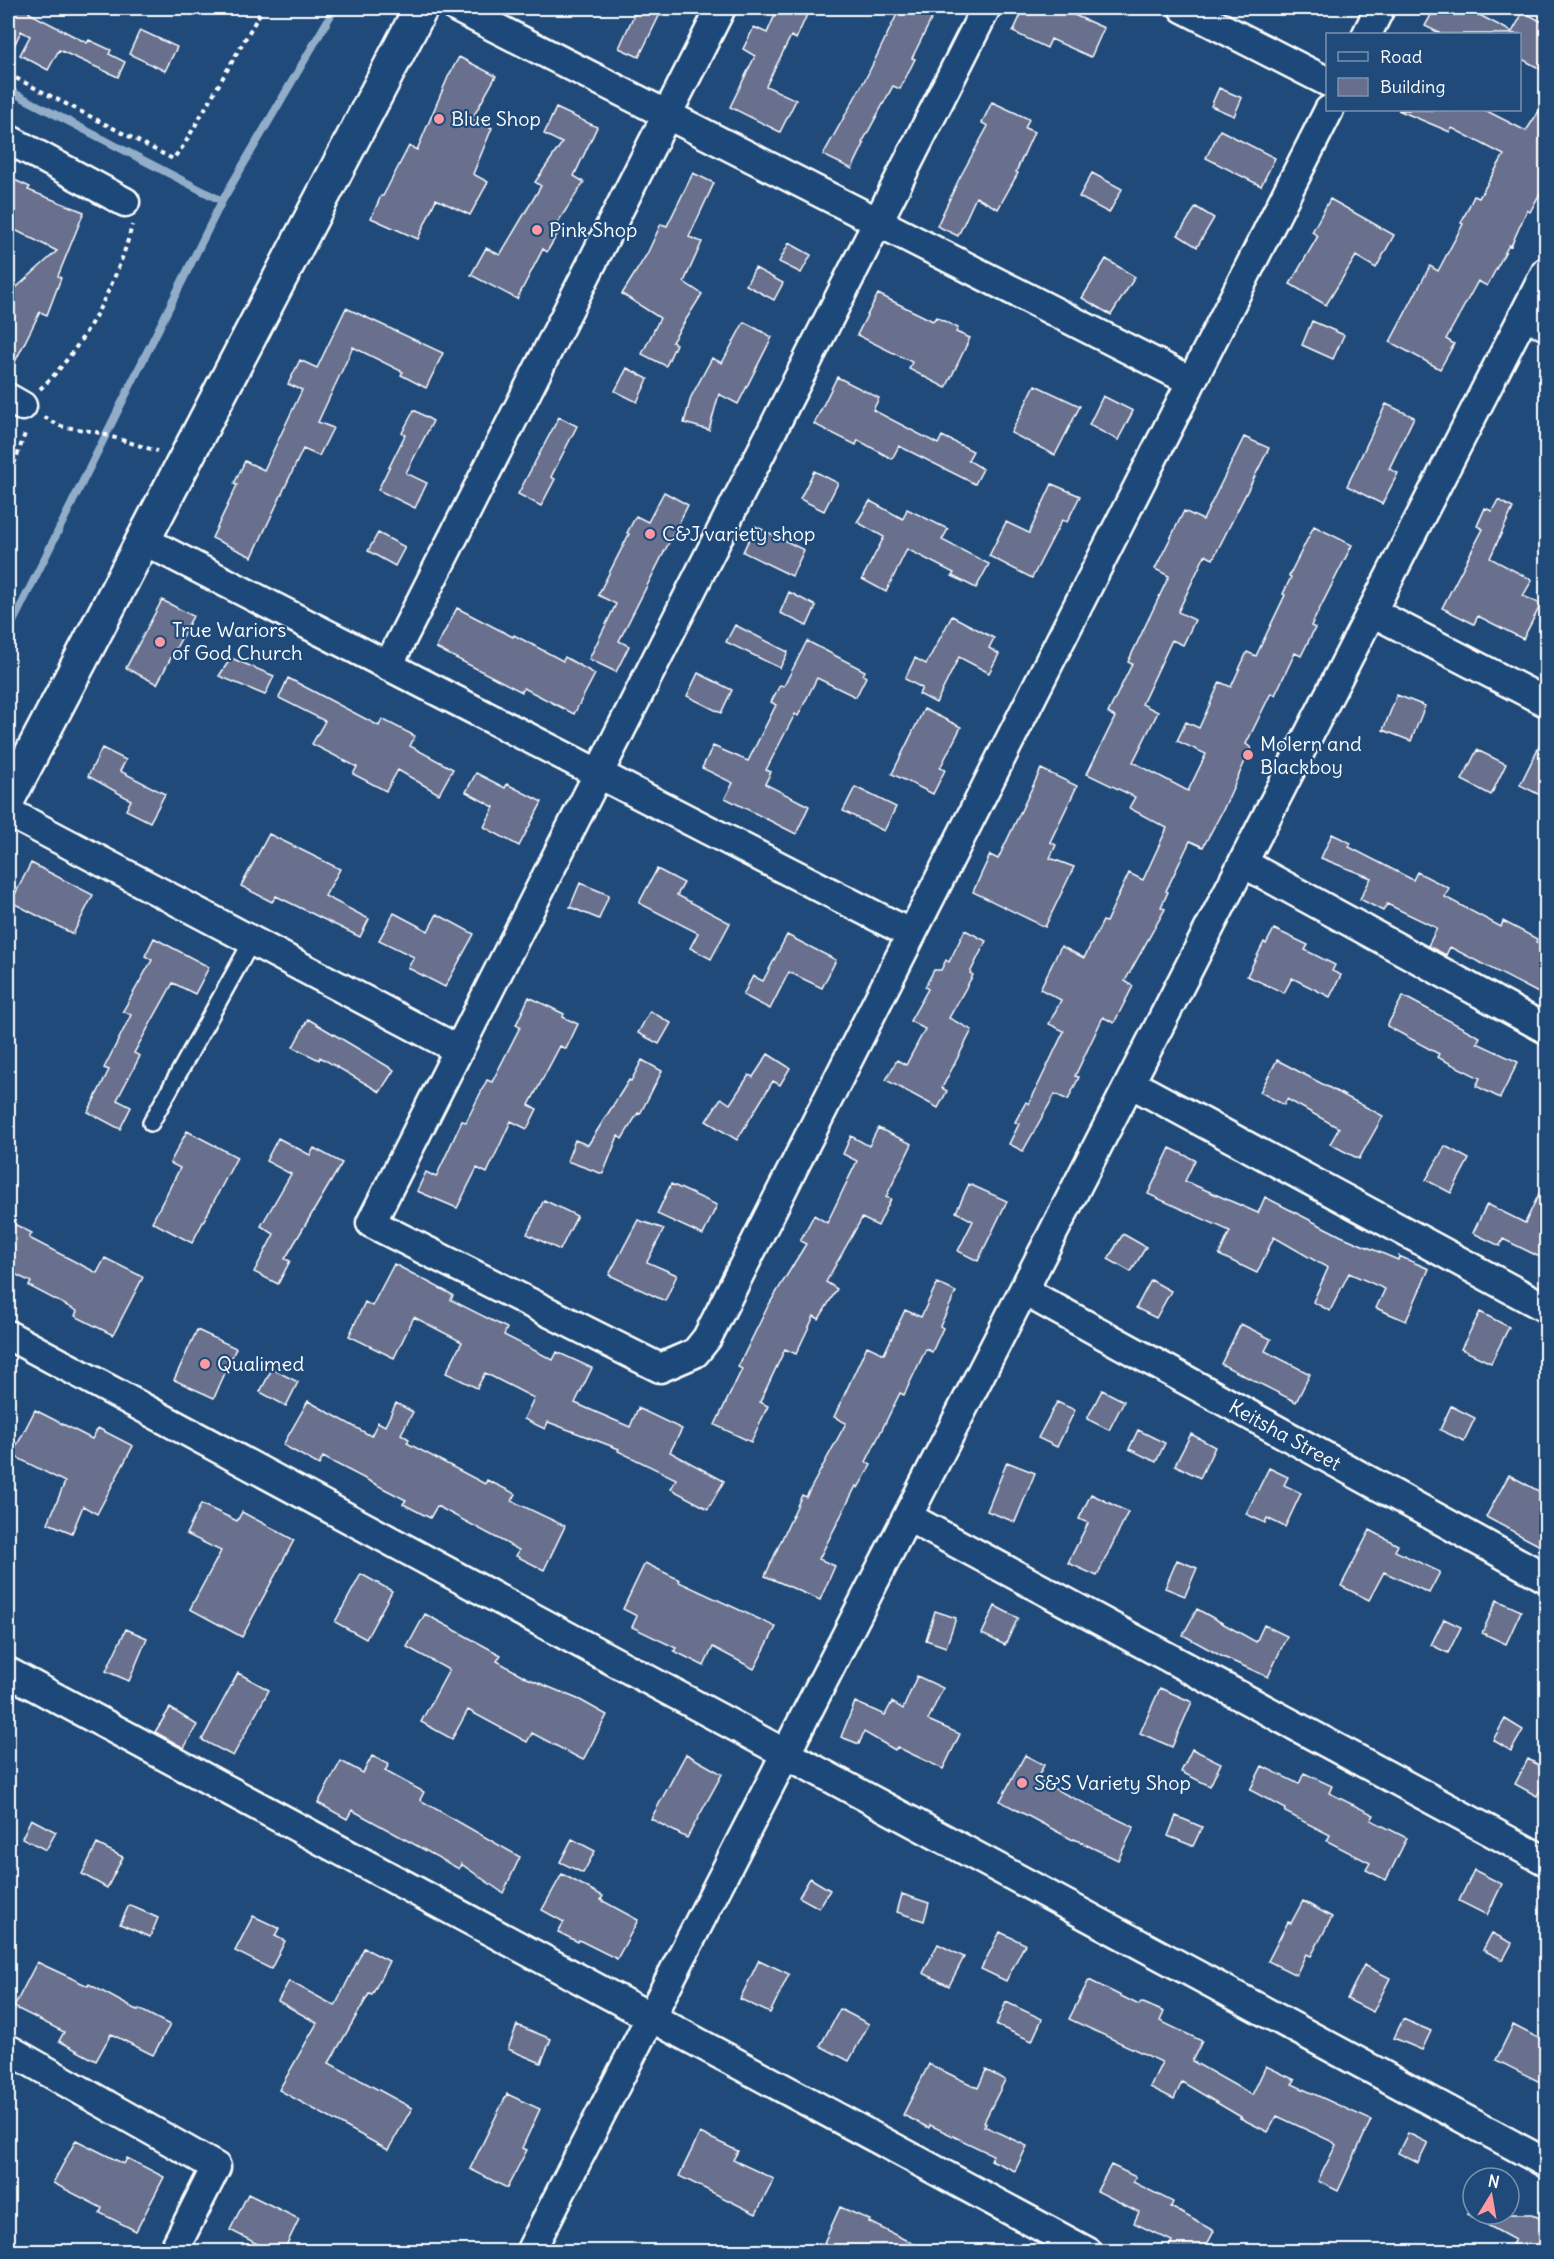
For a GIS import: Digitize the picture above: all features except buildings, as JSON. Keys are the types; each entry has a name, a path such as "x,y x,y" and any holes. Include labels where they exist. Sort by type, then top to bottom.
{"street":[{"path":"8,799 17,757 143,540 422,8"},
{"path":"457,8 1191,381"},
{"path":"388,666 666,114 722,8"},
{"path":"986,8 876,221 371,1223 660,1368 694,1353 707,1338 1328,111"},
{"path":"1183,8 1326,81"},
{"path":"1367,33 1380,8"},
{"path":"8,139 125,202"},
{"path":"530,2252 1372,612 1536,320 1546,272"},
{"path":"143,540 911,934"},
{"path":"1372,612 1546,702"},
{"path":"8,813 459,1050"},
{"path":"1243,863 1546,1029"},
{"path":"1130,1083 1546,1308"},
{"name":"Keitsha Street","path":"1024,1291 1546,1578"},
{"path":"8,1335 1546,2163"},
{"path":"908,1517 1546,1861"},
{"path":"8,1672 1088,2252"},
{"path":"8,2049 216,2167 172,2252"}],"lane":[{"path":"151,1123 252,941"}],"path":[{"path":"8,74 173,159 184,145 262,8"},
{"path":"15,402 52,378 72,352 104,300 125,254 132,225 125,202"},
{"path":"15,402 60,426 96,432 162,453"},
{"path":"8,481 25,436 28,419 15,402"}],"waterway":[{"path":"8,632 222,201 335,8"},
{"path":"8,90 222,201"}],"place":[{"name":"Blue Shop","path":"439,119"},
{"name":"Pink Shop","path":"537,230"},
{"name":"C&J variety shop","path":"650,534"},
{"name":"True Wariors of God Church","path":"160,642"},
{"name":"Molern and Blackboy","path":"1248,755"},
{"name":"Qualimed","path":"205,1364"},
{"name":"S&S Variety Shop","path":"1022,1783"}]}
